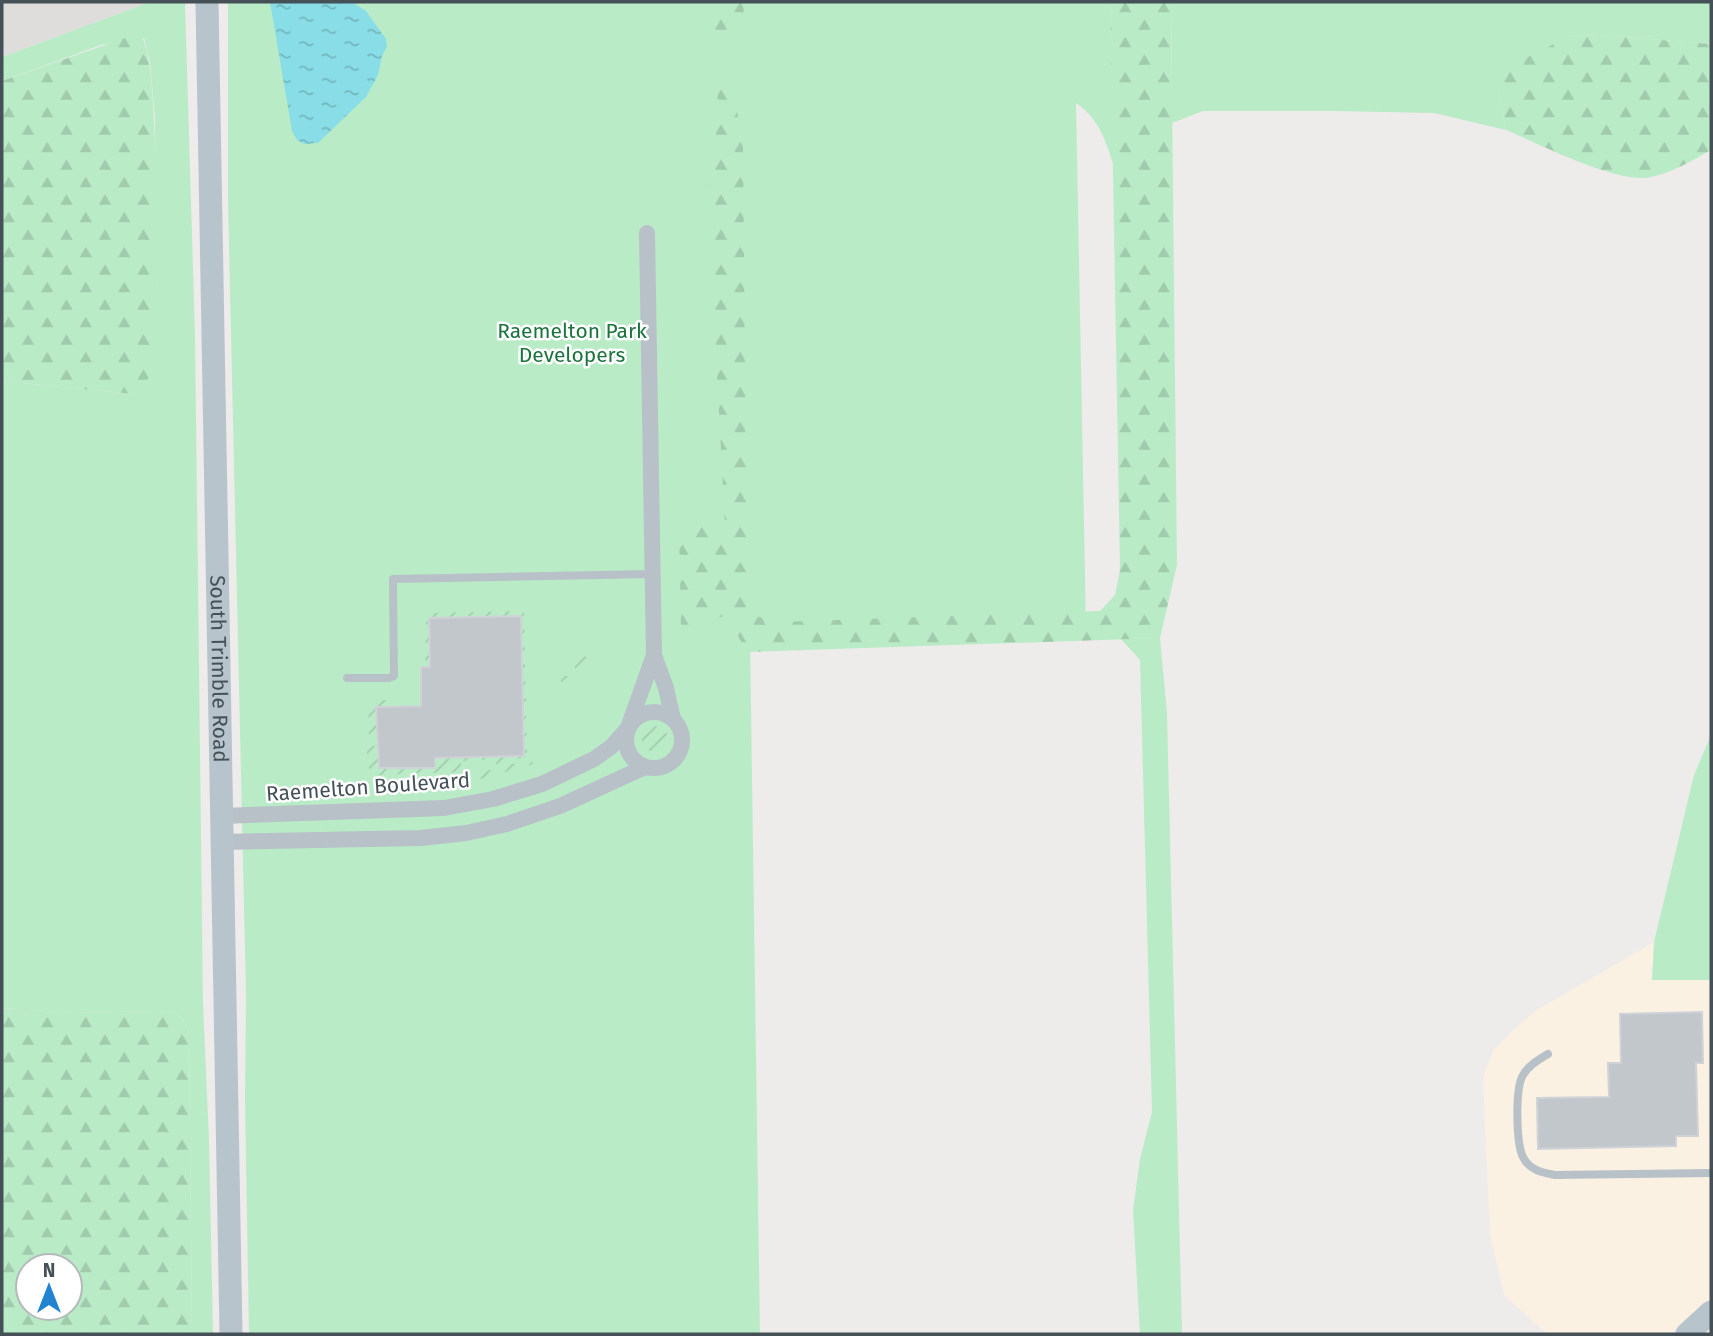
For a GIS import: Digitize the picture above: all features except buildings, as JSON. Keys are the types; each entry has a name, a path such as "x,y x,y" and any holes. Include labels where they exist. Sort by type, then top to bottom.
{"main road":[{"name":"South Trimble Road","path":"207,2 231,1334"},
{"path":"1687,1334 1711,1312"}],"street":[{"name":"Raemelton Boulevard","path":"647,233 654,654 673,719"},
{"name":"Raemelton Boulevard","path":"222,816 417,810 482,801 542,784 586,764 611,747 628,728 654,654"},
{"path":"222,842 421,838 466,833 507,824 559,806 645,767 660,768 674,760 682,747 682,732 673,719 657,711 640,715 628,728 627,748 634,760 645,767"}],"lane":[{"path":"348,678 394,676 393,579 652,574"},
{"path":"1548,1054 1532,1064 1522,1077 1518,1095 1519,1143 1523,1157 1530,1166 1555,1175 1711,1173"}],"shaded area":[{"path":"2,2 150,2 2,57"},
{"path":"1654,942 1652,980 1711,980 1711,1298 1671,1334 1547,1334 1504,1295 1490,1234 1483,1077 1494,1049 1537,1010"}],"green space":[{"path":"150,2 185,2 195,335 203,1003 213,1334 192,1334 189,1033 183,1019 176,1013 158,1011 76,1013 2,1008 2,381 133,394 152,296 155,117 150,62 144,38 101,45 2,81 2,57"},
{"name":"Raemelton Park Developers","path":"228,2 1110,2 1114,167 1096,123 1076,103 1086,629 750,636 760,1334 249,1334 246,994 228,202"},
{"path":"709,2 743,2 745,31 729,48 714,50 709,45"},
{"path":"1110,2 1171,2 1177,565 1160,638 750,652 740,640 728,615 681,628 679,527 725,527 706,163 712,157 715,147 718,90 721,78 725,77 731,81 743,141 747,601 759,617 778,622 1100,611 1115,595 1120,570"},
{"path":"1171,2 1711,2 1711,44 1599,35 1570,36 1498,92 1506,130 1434,113 1203,111 1172,123"},
{"path":"139,33 147,53 155,140 154,254 148,379 133,394 2,381 2,81"},
{"path":"1599,35 1711,44 1711,150 1667,172 1637,178 1579,162 1506,130 1498,92 1502,70 1570,36"},
{"path":"524,611 527,756 497,766 495,759 461,761 461,772 378,775 367,767 367,746 378,746 379,768 434,768 435,758 524,756 521,617 430,667 425,666 426,613"},
{"path":"1160,638 1167,713 1182,1334 1140,1334 1133,1210 1140,1159 1152,1112 1140,660 1121,639"},
{"path":"575,657 588,658 587,667 572,686 565,687 561,676 575,676"},
{"path":"372,700 387,700 395,704 378,738 369,735 368,705"},
{"path":"655,726 664,730 668,739 664,748 655,752 646,748 642,739 646,730"},
{"path":"1711,735 1711,980 1652,980 1654,942 1694,775"},
{"path":"531,759 533,764 462,784 461,778"},
{"path":"2,1008 76,1013 158,1011 176,1013 183,1019 189,1033 192,1334 2,1334"}],"water":[{"path":"270,2 352,2 366,11 386,39 387,46 378,75 366,97 318,143 304,144 297,140 292,131"}]}
